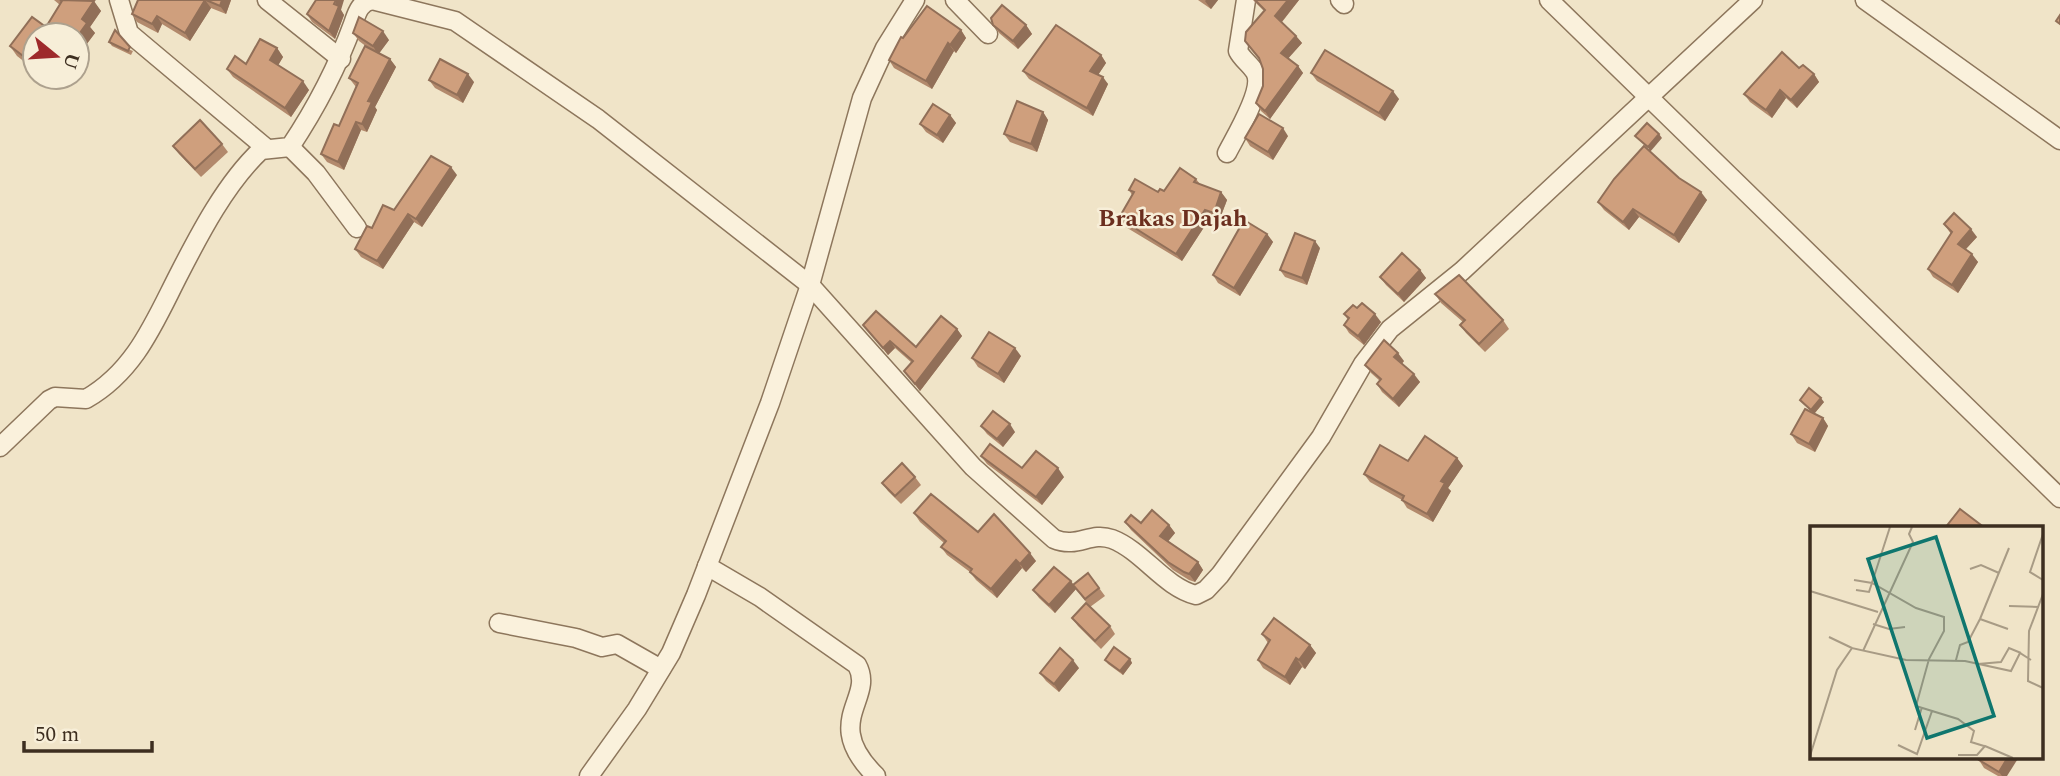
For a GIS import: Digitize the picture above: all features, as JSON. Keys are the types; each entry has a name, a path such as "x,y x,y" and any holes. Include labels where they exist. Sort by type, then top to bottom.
{"street":[{"path":"118,0 129,33 267,148"},
{"path":"267,0 341,60"},
{"path":"290,146 312,114 341,60 358,10 365,1 372,0 455,21 598,119 810,285 972,467 1054,539 1070,544 1096,536 1114,540 1187,592 1199,594 1220,575 1321,437 1363,364 1390,329 1462,271 1650,99 1753,0"},
{"path":"592,774 661,669 707,566 770,403 810,285 862,98 885,48 915,0"},
{"path":"955,0 988,34"},
{"path":"1227,153 1247,114 1257,81 1255,72 1238,51 1246,0"},
{"path":"1549,0 2060,498"},
{"path":"1865,0 2060,140"},
{"path":"0,447 50,400 86,399 142,348 213,212 257,154 267,148 290,146"},
{"path":"290,146 316,173 357,228"},
{"path":"707,566 760,597 857,665 862,677 850,727 851,745 856,755 876,776"},
{"path":"499,622 576,638 602,647 617,644 661,669"}],"building":[{"path":"60,0 94,1 82,19 84,21 50,21 62,1"},
{"path":"138,0 205,0 185,33 157,16 152,24 132,14"},
{"path":"206,0 222,0 220,6"},
{"path":"316,0 336,0 334,4 339,6 329,31 307,14"},
{"path":"1255,0 1288,0 1275,16 1296,36 1281,53 1298,66 1265,111 1256,103 1263,86 1263,69 1259,58 1245,41 1246,32 1265,10"},
{"path":"1002,5 1026,25 1013,41 993,25 991,18"},
{"path":"927,6 961,30 950,45 948,43 926,81 889,60 901,37 903,38"},
{"path":"359,17 383,31 373,46 353,33"},
{"path":"1056,25 1101,55 1090,71 1103,77 1087,108 1023,71"},
{"path":"115,30 130,47 128,51 109,42"},
{"path":"21,32 21,54 10,46"},
{"path":"260,39 277,48 270,60 303,81 285,108 227,69 235,56 246,64"},
{"path":"365,46 390,59 368,101 372,102 362,124 356,122 338,162 321,154 334,124 339,126 358,83 349,78"},
{"path":"1325,50 1393,91 1379,113 1311,73"},
{"path":"1782,52 1799,68 1803,65 1814,74 1791,100 1780,90 1766,110 1744,94"},
{"path":"440,59 468,74 457,95 429,80"},
{"path":"1017,101 1043,112 1031,144 1004,134"},
{"path":"933,104 950,115 937,135 920,124"},
{"path":"1259,114 1283,128 1268,152 1245,138"},
{"path":"200,120 222,144 195,169 173,146"},
{"path":"1647,123 1659,134 1648,147 1635,136"},
{"path":"1644,146 1679,178 1701,192 1674,235 1633,209 1623,222 1598,202 1614,179"},
{"path":"431,156 451,167 416,219 408,214 377,261 355,249 367,226 372,228 383,205 394,210"},
{"path":"1180,168 1196,179 1194,182 1221,192 1214,213 1205,210 1176,254 1119,218 1134,192 1129,190 1135,179 1158,192 1160,189 1164,191"},
{"path":"1954,213 1971,229 1958,244 1972,254 1952,285 1928,269 1952,232 1944,224"},
{"path":"1244,220 1267,234 1234,288 1213,275"},
{"path":"1295,233 1315,241 1302,278 1280,270"},
{"path":"1402,253 1420,270 1398,294 1380,277"},
{"path":"1459,275 1503,320 1479,344 1460,325 1465,320 1435,294"},
{"path":"1362,303 1375,314 1358,336 1344,325 1349,318 1344,314 1353,305 1357,308"},
{"path":"876,311 916,347 941,316 957,329 915,384 904,371 913,361 890,341 883,348 863,325"},
{"path":"989,332 1015,348 998,374 972,358"},
{"path":"1384,340 1398,353 1394,357 1414,374 1393,399 1377,384 1381,379 1365,365"},
{"path":"1809,388 1821,398 1811,410 1800,400"},
{"path":"1805,409 1823,418 1809,444 1791,434"},
{"path":"993,411 1010,424 997,439 981,426"},
{"path":"1425,436 1457,458 1441,481 1445,483 1427,514 1402,500 1404,496 1364,474 1380,445 1408,461"},
{"path":"990,444 1022,468 1036,451 1058,468 1036,497 981,456"},
{"path":"902,463 915,477 895,496 882,483"},
{"path":"931,494 978,532 994,514 1030,553 1020,564 1016,560 991,589 970,572 972,569 941,547 946,541 914,513"},
{"path":"1960,509 1982,526 1947,526"},
{"path":"1152,510 1169,525 1160,536 1198,562 1189,574 1168,562 1125,522 1131,515 1141,523"},
{"path":"1054,567 1071,581 1049,605 1033,590"},
{"path":"1088,573 1099,588 1085,599 1073,585"},
{"path":"1086,603 1110,626 1095,641 1072,618"},
{"path":"1274,618 1310,645 1299,660 1296,658 1285,677 1258,660 1270,640 1262,634"},
{"path":"1114,647 1130,659 1120,671 1105,660"},
{"path":"1060,648 1073,660 1054,684 1040,673"},
{"path":"1980,758 2007,758 1999,772 1979,760"}],"district":[{"name":"Brakas Dajah","path":"1173,219"}]}
